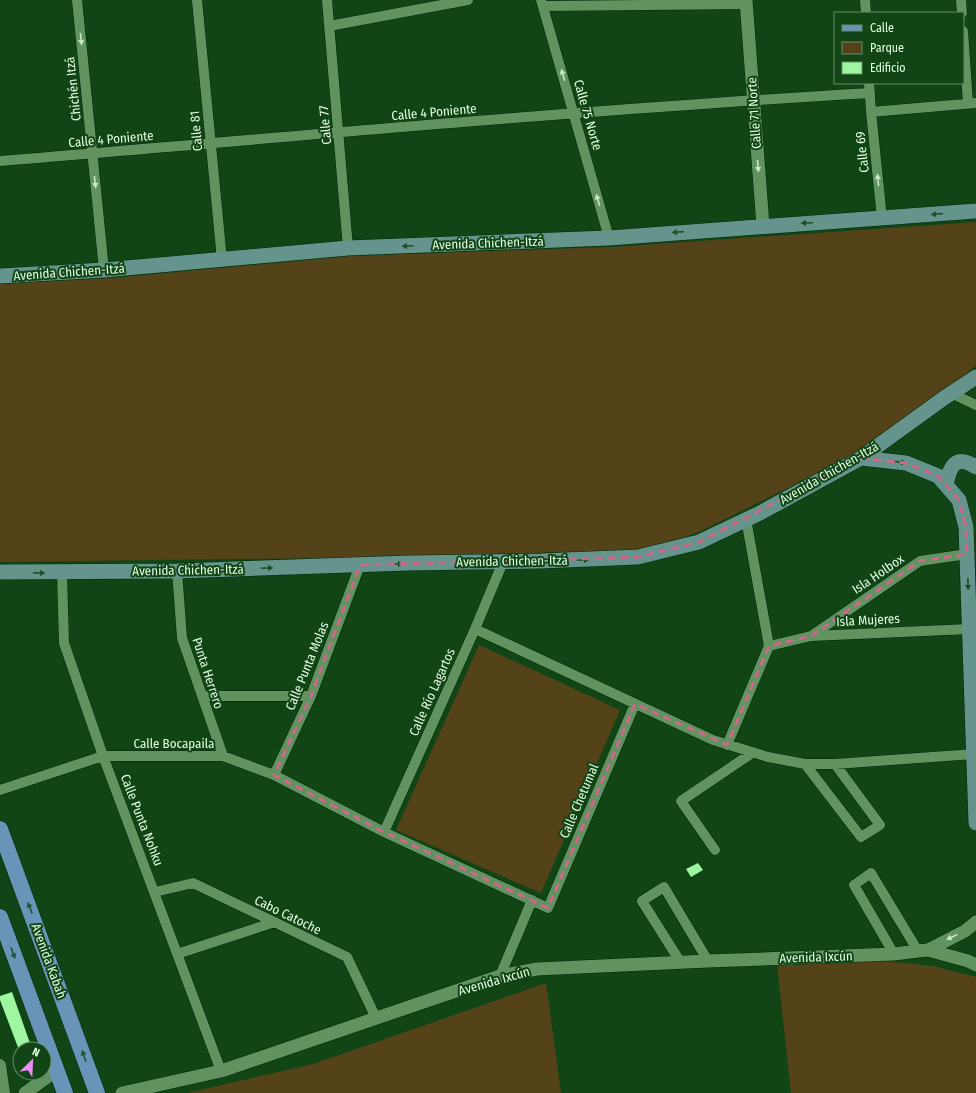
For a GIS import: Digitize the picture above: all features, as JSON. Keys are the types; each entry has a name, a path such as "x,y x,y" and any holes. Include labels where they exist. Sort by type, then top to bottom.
{"main road":[{"name":"Avenida Chichen-Itzá","path":"0,276 104,270 348,248 609,238 976,211"},
{"name":"Avenida Chichen-Itzá","path":"0,572 62,573 177,571 638,557 699,542 746,520 861,458 951,393 976,377"},
{"path":"861,458 906,463 938,476 959,500 966,527 969,629 974,703 976,823"},
{"path":"946,485 949,471 956,463 962,461 969,462 976,467"},
{"name":"Avenida Kabah","path":"0,829 97,1093"},
{"path":"0,916 65,1093"}],"street":[{"name":"Chichén Itzá","path":"77,0 104,270"},
{"name":"Calle 81","path":"198,0 210,144 222,260"},
{"name":"Calle 77","path":"327,0 340,133 348,248"},
{"path":"329,26 468,0"},
{"path":"865,0 866,12"},
{"path":"961,0 962,12"},
{"path":"542,3 746,2"},
{"name":"Calle 71 Norte","path":"746,2 763,226"},
{"name":"Calle 75 Norte","path":"542,3 609,238"},
{"path":"871,112 972,103 964,39"},
{"name":"Calle 4 Poniente","path":"0,161 753,100 870,88"},
{"name":"Calle 69","path":"870,88 871,112 882,218"},
{"path":"951,393 976,405"},
{"path":"727,745 769,646 746,520"},
{"name":"Isla Holbox","path":"811,636 920,561 967,554"},
{"name":"Calle Río Lagartos","path":"384,832 475,629 503,562"},
{"name":"Calle Punta Molas","path":"274,775 311,696 360,565"},
{"name":"Punta Herrero","path":"177,571 182,638 223,756"},
{"name":"Calle Punta Nohku","path":"62,573 64,643 103,756 221,1071"},
{"path":"475,629 713,740 752,753 805,764 835,764 974,754"},
{"name":"Isla Mujeres","path":"769,646 811,636 969,629"},
{"path":"202,696 311,696"},
{"name":"Calle Chetumal","path":"548,908 635,704"},
{"path":"715,850 680,801 752,753"},
{"name":"Calle Bocapaila","path":"0,790 103,756 223,756 274,775 384,832 548,908"},
{"path":"805,764 861,838 880,825 835,764"},
{"path":"894,954 854,885 871,873 923,950"},
{"name":"Cabo Catoche","path":"155,892 192,883 347,957 376,1018"},
{"path":"680,963 642,902 664,887 708,961"},
{"path":"500,976 532,900"},
{"path":"177,954 275,922"},
{"name":"Avenida Ixcún","path":"122,1093 221,1071 500,976 537,969 894,954 923,950 965,931 976,922"},
{"name":"Avenida Ixcún","path":"923,950 968,961 976,966"},
{"path":"0,1064 5,1093"},
{"path":"25,1093 57,1070"}],"highlighted area":[{"path":"861,458 906,463 938,476 959,500 966,527 967,554 920,561 811,636 769,646 727,745 635,704 548,908 384,832 274,775 311,696 360,565 638,557 699,542"}],"green space":[{"path":"976,222 976,365 953,386 856,454 701,531 676,540 637,551 409,557 0,562 0,284 111,278 351,256 611,247"},
{"path":"479,645 620,710 541,893 396,830"},
{"path":"885,961 933,966 976,977 976,1093 791,1093 777,965"},
{"path":"546,983 561,1093 187,1093 313,1064"}],"building":[{"path":"698,863 703,870 691,877 686,869"},
{"path":"12,992 29,1041 16,1041 0,1000 0,996"}]}
